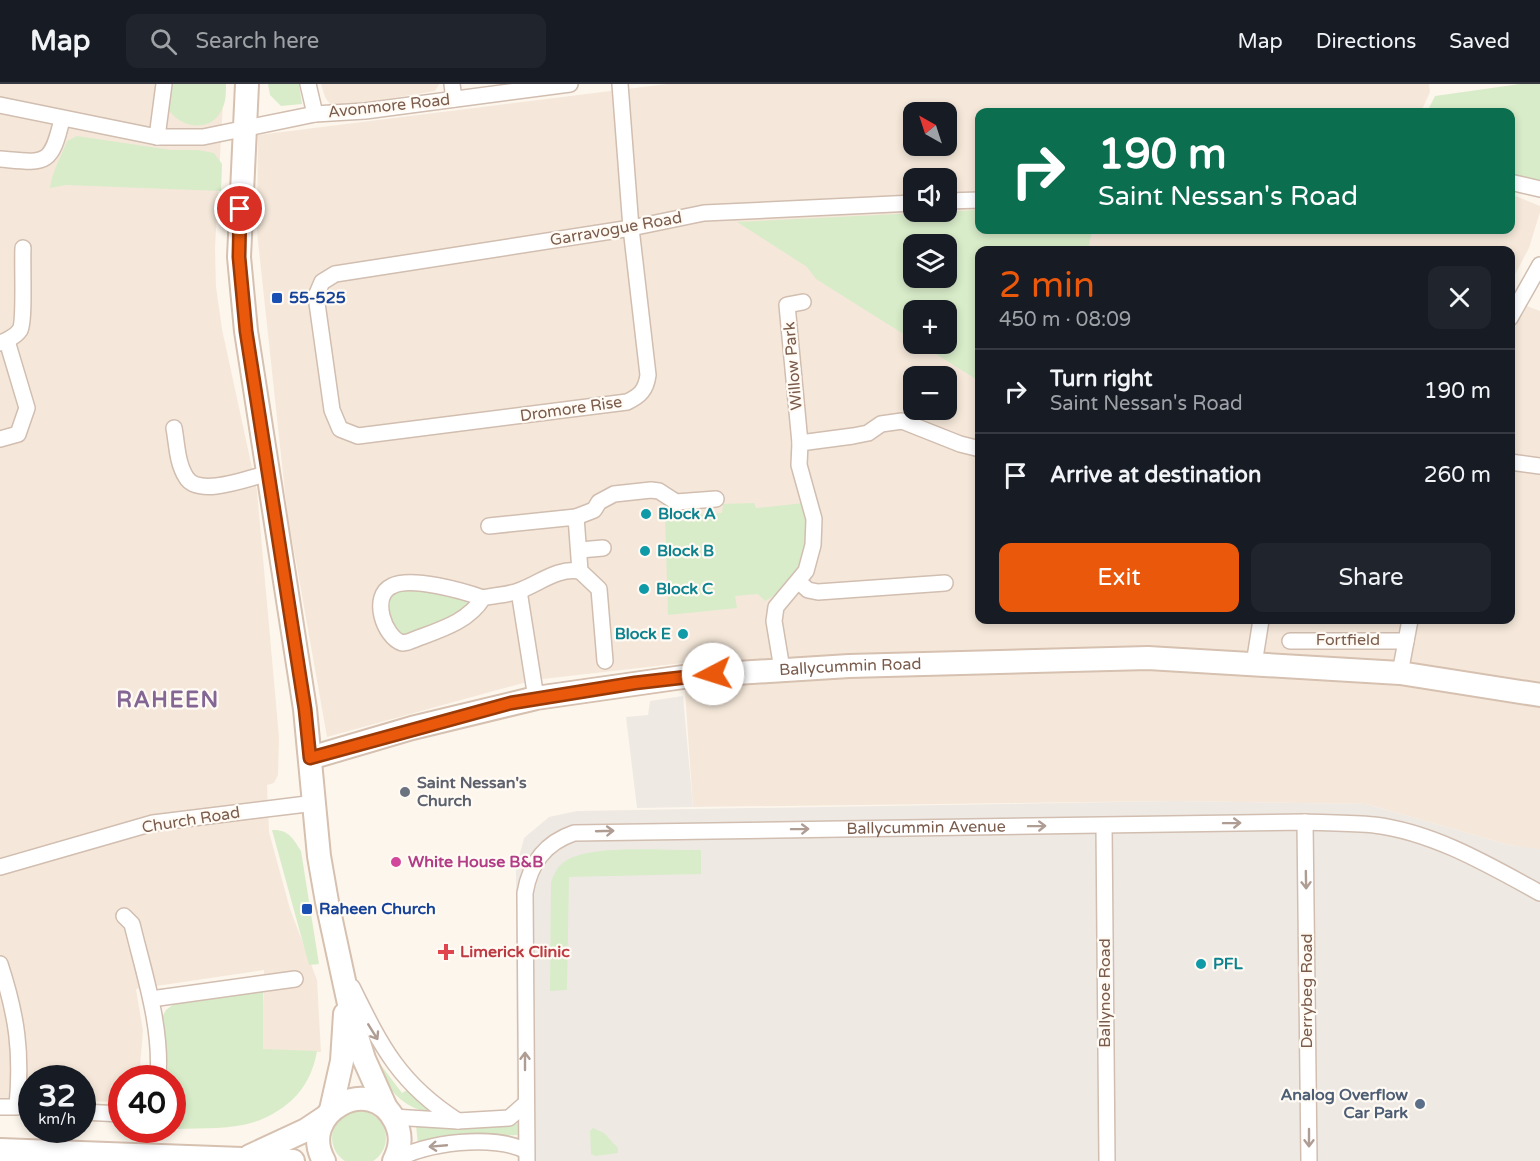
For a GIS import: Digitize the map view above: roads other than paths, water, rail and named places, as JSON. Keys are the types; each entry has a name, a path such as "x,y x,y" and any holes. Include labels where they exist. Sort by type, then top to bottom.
{"main road":[{"path":"247,84 239,247 241,291 305,709 319,856 346,997 364,1059 390,1112 400,1141 395,1161"},
{"name":"Ballycummin Road","path":"310,758 412,728 536,698 690,676 782,669 1107,658 1400,673"},
{"path":"1400,673 1540,695"},
{"path":"324,1161 318,1142 320,1126 328,1114 342,1061 346,997"},
{"path":"246,1157 306,1130 351,1099 363,1098 390,1112"},
{"path":"0,1150 122,1157 246,1157 293,1161"}],"street":[{"path":"157,137 164,84"},
{"path":"308,84 315,114"},
{"name":"Avonmore Road","path":"0,105 157,137 203,137 315,114 365,111 453,92 570,84"},
{"name":"Dromore Rise","path":"322,282 316,296 332,410 335,421 348,434 358,436 627,402 638,397 647,386 648,375 631,228 620,84"},
{"path":"0,159 38,163 45,160 52,151 62,119"},
{"path":"1515,183 1540,189"},
{"path":"957,201 975,200"},
{"name":"Garravogue Road","path":"322,282 335,274 631,228 704,213 903,204"},
{"path":"0,440 18,434 27,408 3,342 20,330 24,317 21,299 23,248"},
{"path":"1515,309 1540,265"},
{"name":"Willow Park","path":"782,669 774,621 776,607 799,582 810,563 814,519 799,465 800,443 787,305 803,302"},
{"path":"800,443 868,433 881,424 902,421 975,448"},
{"path":"174,428 181,467 187,480 195,486 207,488 269,473"},
{"path":"1515,462 1540,465"},
{"path":"489,526 576,517 594,510 599,502 614,494 651,490 659,491 676,502 716,499"},
{"path":"576,517 580,571"},
{"path":"580,550 603,548"},
{"path":"483,598 477,608 464,618 402,643 391,634 381,613 380,602 383,593 391,586 410,582 483,598 519,591 552,574 569,570 580,571 600,589 606,661"},
{"path":"799,582 808,590 818,592 945,583"},
{"path":"519,591 536,698"},
{"path":"1254,664 1260,624"},
{"path":"1400,673 1409,624"},
{"name":"Fortfield","path":"1290,641 1406,641"},
{"name":"Church Road","path":"0,867 153,823 315,803"},
{"name":"Ballycummin Avenue","path":"525,1104 525,893 533,864 549,845 574,833 1305,822 1375,825 1403,832 1478,859 1540,893"},
{"name":"Derrybeg Road","path":"1305,822 1309,1161"},
{"name":"Ballynoe Road","path":"1104,826 1107,1161"},
{"path":"124,916 132,924 150,999 159,1065"},
{"path":"339,960 372,1031 408,1080 427,1100 458,1121"},
{"path":"0,964 16,1015 21,1065"},
{"path":"150,999 295,979"},
{"path":"390,1112 458,1121 509,1118 525,1104"},
{"path":"525,1104 527,1156"},
{"path":"0,1107 18,1108"},
{"path":"395,1161 421,1148 485,1142 507,1143 527,1156"}],"place":[{"name":"55-525","path":"277,298"},
{"name":"Block A","path":"646,514"},
{"name":"Block B","path":"645,551"},
{"name":"Block C","path":"644,589"},
{"name":"Block E","path":"683,634"},
{"name":"Saint Nessan's Church","path":"405,792"},
{"name":"White House B&B","path":"396,862"},
{"name":"Raheen Church","path":"307,909"},
{"name":"Limerick Clinic","path":"446,952"},
{"name":"PFL","path":"1201,964"},
{"name":"Analog Overflow Car Park","path":"1420,1104"}],"district":[{"name":"RAHEEN","path":"168,700"}]}
